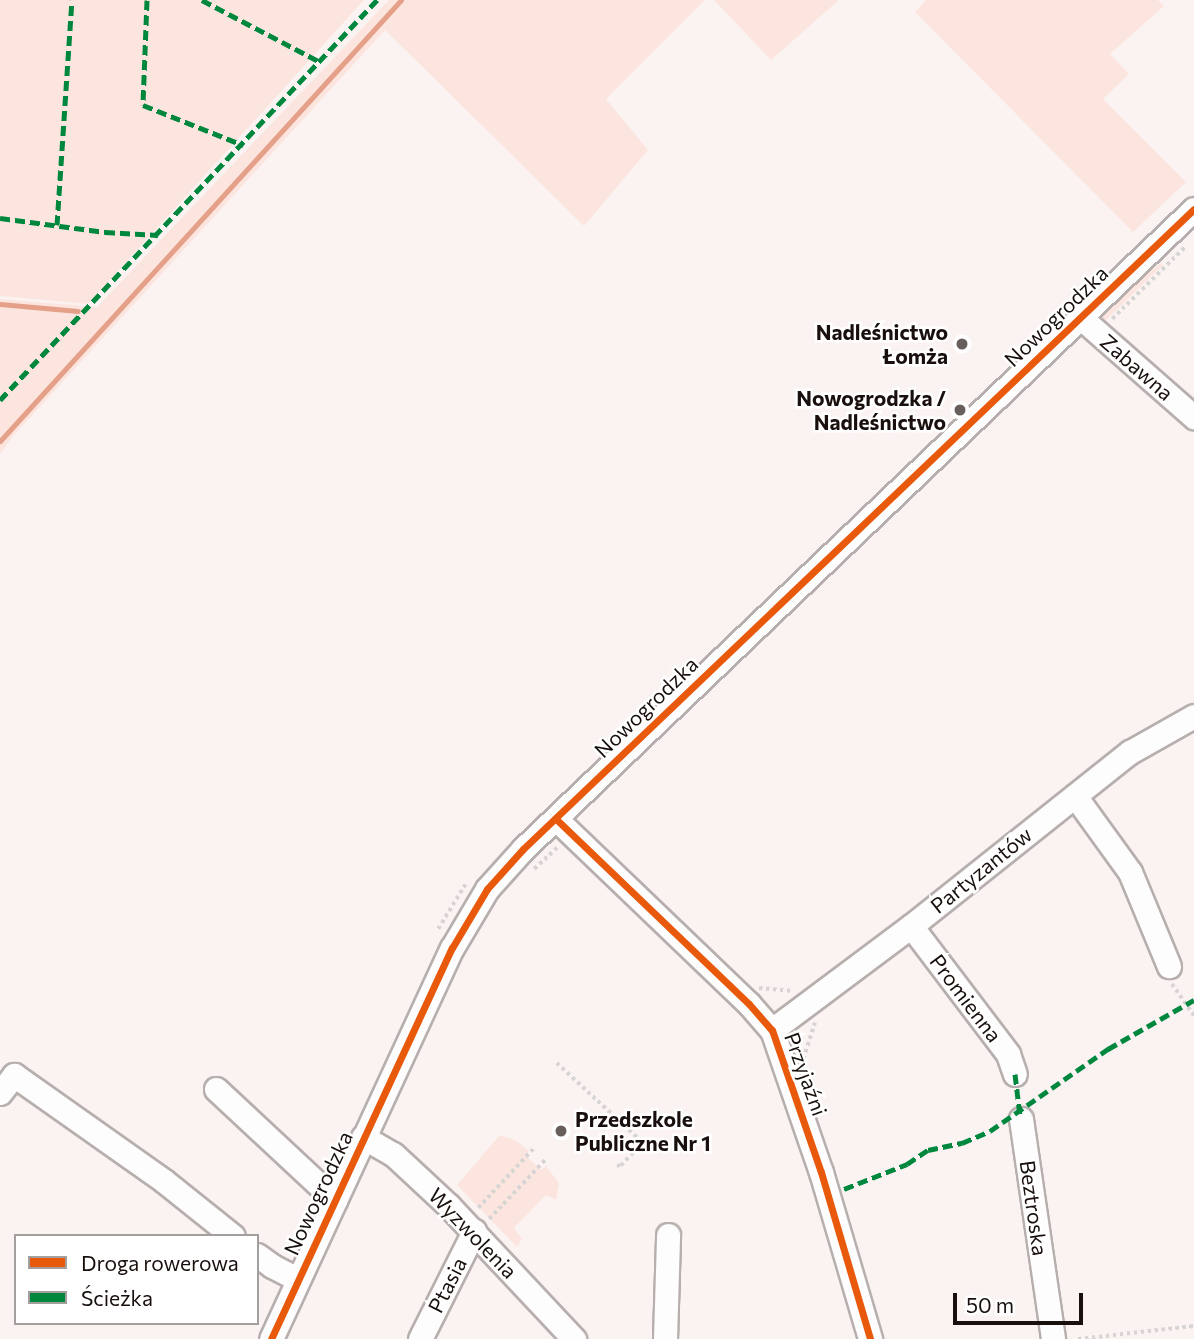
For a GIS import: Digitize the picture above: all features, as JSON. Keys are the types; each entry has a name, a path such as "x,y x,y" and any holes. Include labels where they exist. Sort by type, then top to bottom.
{"street":[{"name":"Nowogrodzka","path":"271,1339 463,927 502,871 1089,325 1194,209"},
{"name":"Zabawna","path":"1089,325 1194,417"},
{"name":"Partyzantów","path":"772,1030 911,926 1130,752 1194,716"},
{"path":"1074,796 1130,872 1169,966"},
{"name":"Przyjaźni","path":"556,819 749,1004 772,1030 821,1172 870,1339"},
{"name":"Promienna","path":"911,926 1009,1054 1015,1074"},
{"path":"0,1093 13,1075 164,1181 230,1234"},
{"path":"216,1089 335,1200"},
{"name":"Beztroska","path":"1021,1119 1053,1339"},
{"name":"Wyzwolenia","path":"363,1137 393,1154 479,1220 574,1339"},
{"name":"Ptasia","path":"419,1339 479,1220"},
{"path":"665,1339 668,1234"},
{"path":"259,1256 298,1279"}],"path":[{"path":"1089,325 1194,239"},
{"path":"532,870 572,836"},
{"path":"1169,966 1165,972 1194,1016"},
{"path":"557,1063 643,1143 620,1167 617,1165"},
{"path":"479,1220 533,1149"},
{"path":"479,1220 545,1160"},
{"path":"1078,1339 1194,1326"}],"shaded area":[{"path":"0,0 364,0 88,304 0,296"},
{"path":"389,0 705,0 606,99 648,150 584,226 385,30 14,435 0,454 0,299 97,307"},
{"path":"714,0 839,0 771,60"},
{"path":"926,0 1158,0 1164,6 1110,54 1129,74 1103,99 1186,182 1133,232 915,12"},
{"path":"1161,263 1163,265 1102,324 1101,315 1105,307"},
{"path":"500,1135 515,1140 529,1151 525,1155 541,1170 546,1166 559,1183 556,1200 546,1195 514,1228 522,1239 517,1247 457,1185"}],"waterway":[{"path":"0,441 401,0"},
{"path":"0,304 78,311"}],"marked path":[{"path":"57,225 72,0"},
{"path":"147,0 143,105 243,145"},
{"path":"202,0 320,62"},
{"path":"0,400 377,0"},
{"path":"0,218 105,232 158,235"},
{"path":"844,1189 907,1164 928,1150 962,1143 990,1131 1108,1049 1194,1000"},
{"path":"1015,1074 1020,1116"}],"cycle path":[{"path":"271,1339 452,948 487,889 523,849 1194,209"},
{"path":"556,819 749,1004 772,1030 821,1172 870,1339"}],"place":[{"name":"Nadleśnictwo Łomża","path":"962,344"},
{"name":"Nowogrodzka / Nadleśnictwo","path":"960,410"},
{"name":"Przedszkole Publiczne Nr 1","path":"561,1131"}]}
